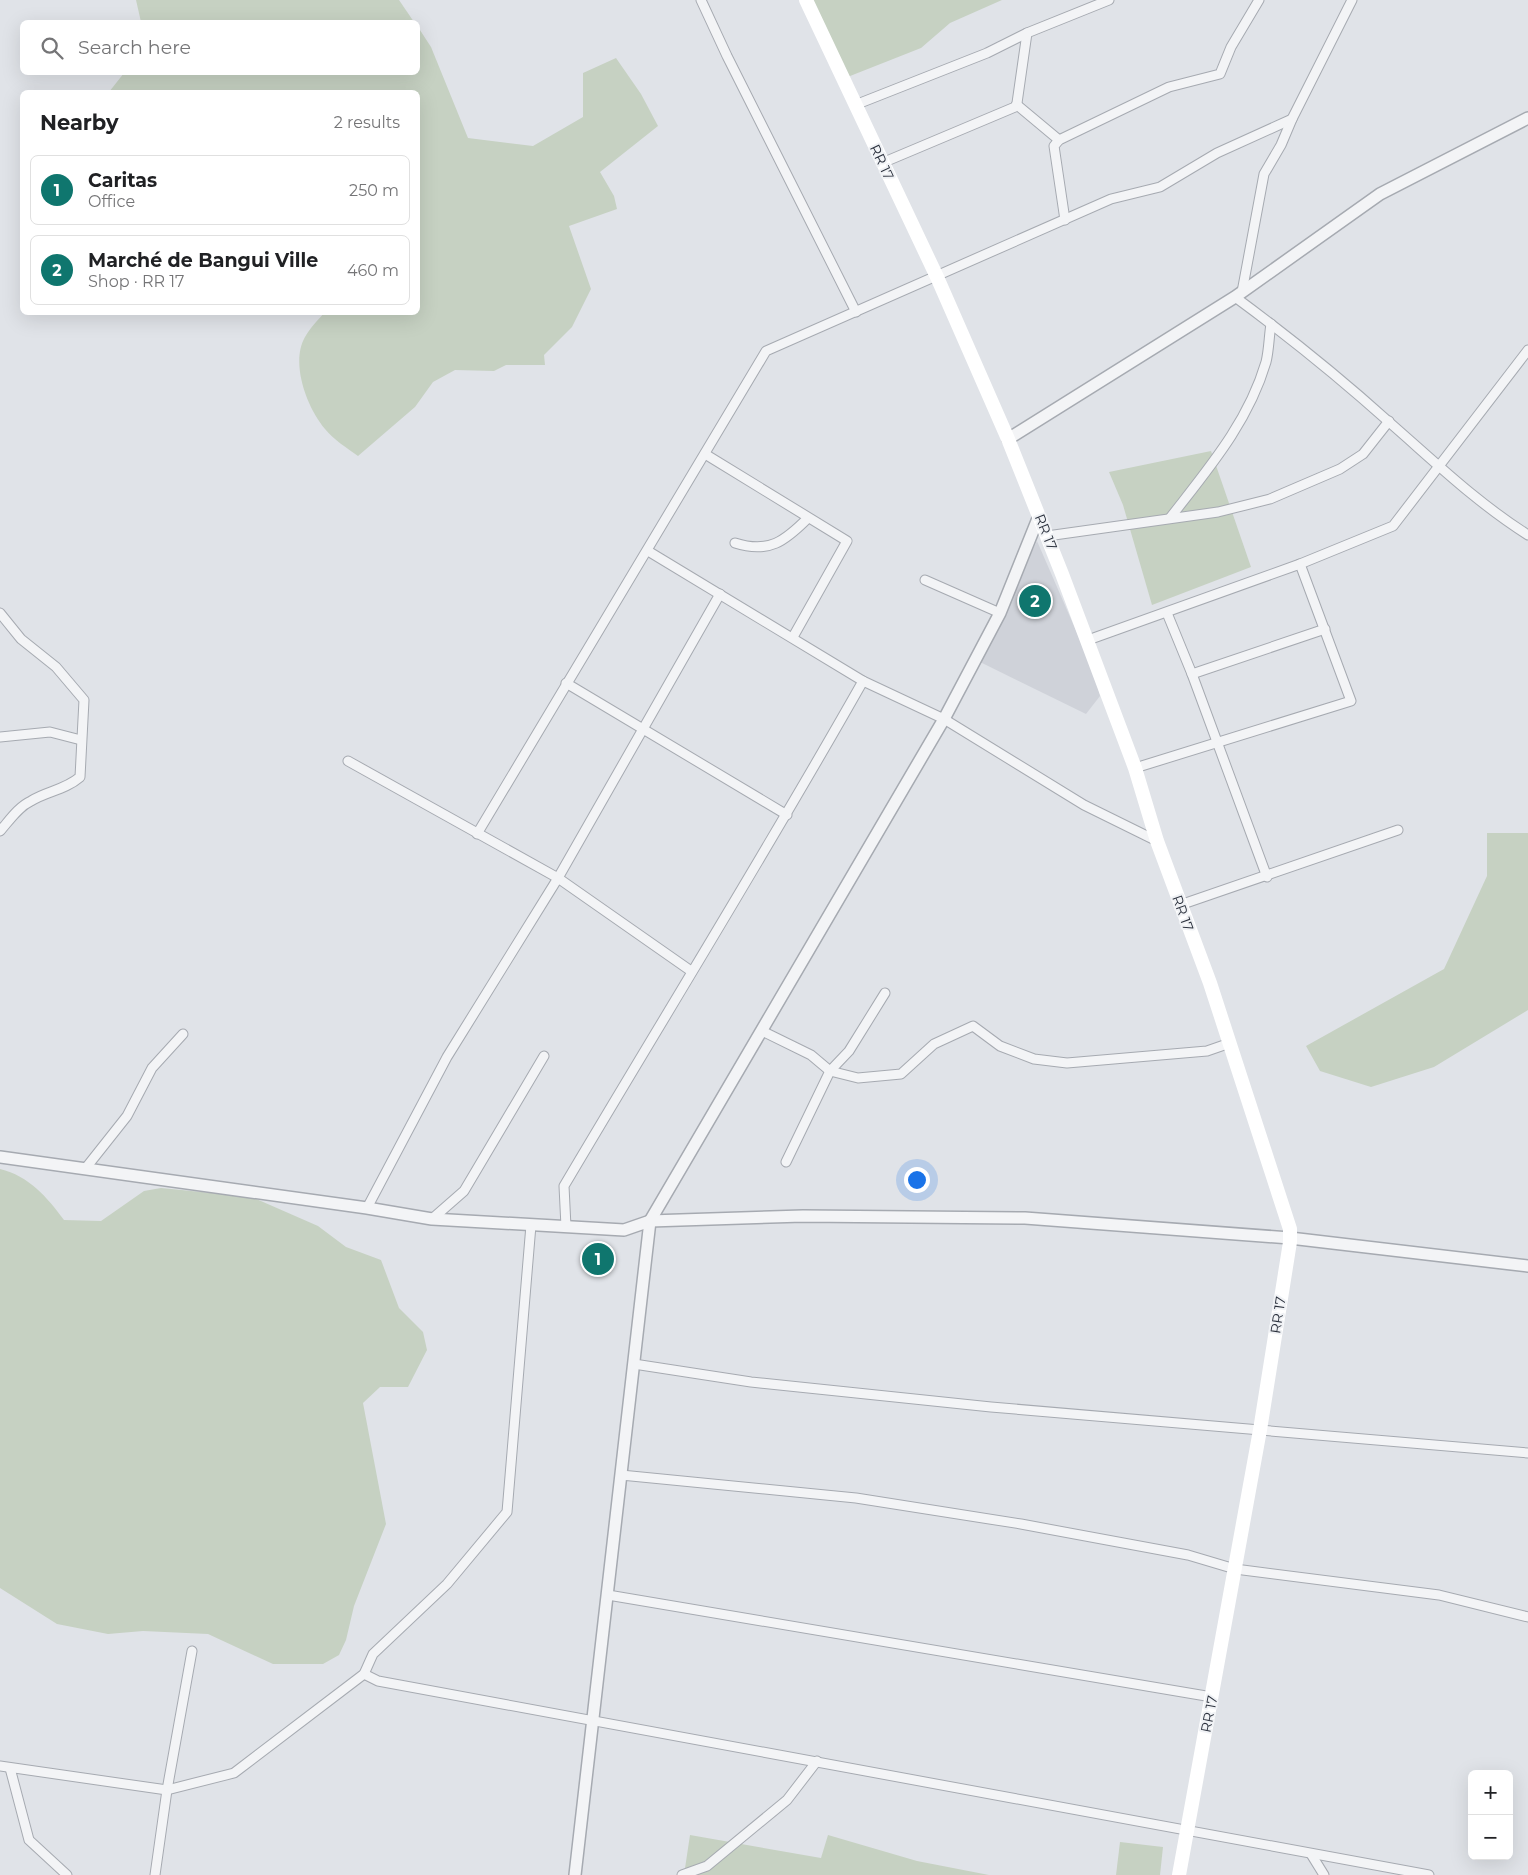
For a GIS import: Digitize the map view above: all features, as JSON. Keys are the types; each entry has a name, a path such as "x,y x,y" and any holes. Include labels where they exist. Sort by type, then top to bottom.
{"main road":[{"name":"RR 17","path":"806,0 937,277 1048,536 1135,768 1180,905 1230,1043 1290,1229 1260,1430 1179,1875"}],"street":[{"path":"701,0 727,56 856,312"},
{"path":"855,105 987,53 1027,33 1109,0"},
{"path":"1065,220 1054,146 1059,140 1169,87 1196,78 1220,74 1231,47 1259,0"},
{"path":"1238,294 1262,180 1282,145 1292,119 1352,0"},
{"path":"1017,105 1027,33"},
{"path":"1017,105 1059,140"},
{"path":"882,162 1017,105"},
{"path":"1008,439 1238,294 1380,194 1528,118"},
{"path":"477,834 766,351 1112,198 1160,187 1217,153 1292,119"},
{"path":"1238,294 1271,324 1389,421 1439,468 1492,512 1528,535"},
{"path":"1170,518 1220,455 1246,414 1266,360 1271,324"},
{"path":"1088,640 1300,564 1393,526 1528,350"},
{"path":"1048,536 1218,512 1270,499 1340,469 1369,449 1389,421"},
{"path":"705,454 847,541 793,637"},
{"path":"575,1875 650,1221 944,719 1000,613 1039,516"},
{"path":"735,543 752,548 774,544 787,538 808,518"},
{"path":"648,550 863,681 944,719 1084,805 1158,840"},
{"path":"1135,768 1351,701 1326,628 1300,564"},
{"path":"925,580 1000,613"},
{"path":"367,1208 447,1057 558,878 720,594"},
{"path":"0,613 21,639 56,667 84,700 80,777 68,787 30,801 17,811 0,831"},
{"path":"1167,613 1218,742 1267,877"},
{"path":"1192,674 1326,628"},
{"path":"566,1226 564,1186 691,971 787,815 863,681"},
{"path":"566,684 787,815"},
{"path":"0,737 50,732 81,740"},
{"path":"348,761 558,878 691,971"},
{"path":"1180,905 1267,877 1398,830"},
{"path":"786,1162 830,1071 849,1051 884,993"},
{"path":"762,1031 811,1055 830,1071 858,1078 901,1074 934,1044 973,1026 1000,1046 1034,1058 1067,1063 1207,1051 1230,1043"},
{"path":"86,1169 127,1116 152,1068 183,1034"},
{"path":"432,1219 464,1191 544,1056"},
{"path":"0,1158 367,1208 432,1219 624,1230 650,1221 803,1216 1025,1218 1290,1238 1528,1266"},
{"path":"66,1875 29,1840 5,1767 167,1790 234,1773 364,1674 373,1654 447,1584 507,1512 531,1224"},
{"path":"634,1364 750,1382 991,1407 1528,1453"},
{"path":"621,1475 856,1498 1021,1524 1178,1553 1235,1569 1439,1595 1528,1617"},
{"path":"608,1595 1212,1697"},
{"path":"155,1875 167,1790 192,1651"},
{"path":"364,1674 378,1681 1429,1875"},
{"path":"682,1875 707,1866 787,1800 817,1761"},
{"path":"1311,1854 1324,1875"}],"shaded area":[{"path":"1037,541 1094,672 1100,696 1086,714 978,661"}],"green space":[{"path":"136,0 399,0 413,20 141,20"},
{"path":"811,0 1002,0 950,23 921,48 845,78"},
{"path":"420,30 431,47 468,138 533,146 583,117 583,73 616,58 641,94 658,126 600,172 614,196 617,209 569,226 591,289 572,327 544,355 545,365 506,365 494,371 455,370 433,382 415,407 358,456 341,444 318,420 307,398 300,372 299,359 305,337 322,315 420,315 420,90 111,90 122,75 420,75"},
{"path":"1211,451 1251,567 1152,605 1123,505 1109,472"},
{"path":"1487,833 1528,833 1528,1010 1434,1067 1371,1087 1320,1071 1306,1046 1444,969 1487,876"},
{"path":"0,1169 29,1182 51,1203 64,1220 101,1221 144,1191 161,1188 252,1197 318,1226 346,1247 381,1260 399,1308 423,1332 427,1350 408,1387 380,1387 363,1403 386,1524 354,1606 346,1640 339,1655 323,1664 273,1664 208,1634 143,1631 108,1634 57,1624 0,1588"},
{"path":"690,1835 821,1858 828,1835 917,1861 989,1875 684,1875"},
{"path":"1120,1842 1163,1847 1160,1875 1116,1875"}],"place":[{"name":"Marché de Bangui Ville","path":"1035,601"},
{"name":"Caritas","path":"598,1259"}]}
